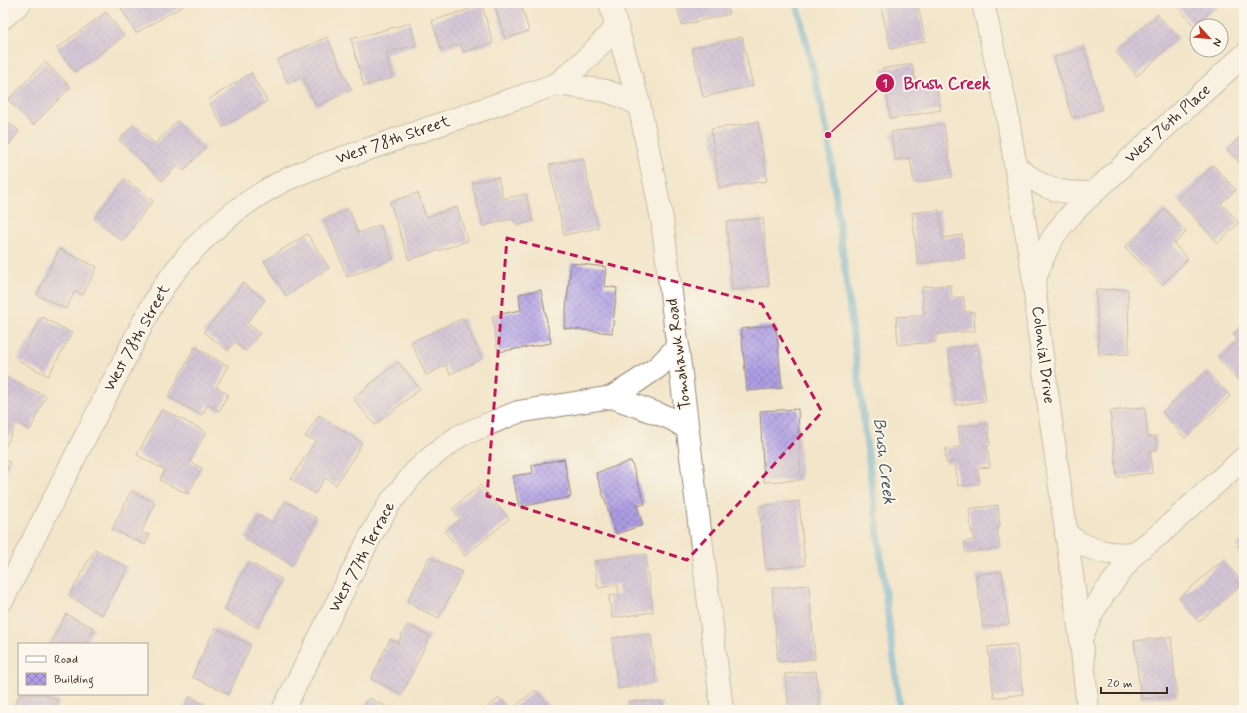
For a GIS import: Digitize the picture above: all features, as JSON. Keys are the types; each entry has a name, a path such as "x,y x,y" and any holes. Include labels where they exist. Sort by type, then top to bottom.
{"street":[{"path":"3,18 20,3"},
{"name":"Tomahawk Road","path":"610,3 639,104 662,219 722,710"},
{"name":"Colonial Drive","path":"983,3 1006,107 1034,282 1038,326 1081,641 1088,710"},
{"name":"West 78th Street","path":"3,599 146,315 164,287 181,265 220,224 251,201 285,180 319,166 557,84 583,62 617,27"},
{"name":"West 76th Place","path":"1034,282 1046,250 1056,233 1071,215 1093,193 1244,55"},
{"name":"West 78th Street","path":"557,84 606,92 639,104"},
{"path":"1016,168 1052,189 1073,193 1093,193"},
{"name":"West 77th Terrace","path":"283,710 371,535 390,503 415,472 430,458 460,436 518,412 612,396 636,382 658,366 678,346"},
{"path":"612,396 672,420 688,429"},
{"path":"1081,641 1091,615 1103,595 1135,553 1160,534 1244,458"},
{"path":"1066,534 1084,546 1108,553 1120,555 1135,553"}],"highlighted area":[{"path":"507,238 762,304 822,412 687,560 487,496"}],"building":[{"path":"118,3 188,3 136,33"},
{"path":"494,3 537,3 522,8 529,31 505,39"},
{"path":"676,3 727,3 729,14 682,25"},
{"path":"880,3 917,3 926,41 891,49"},
{"path":"1173,3 1214,3 1217,6 1204,18 1189,18 1189,20"},
{"path":"482,5 493,43 463,52 461,44 441,50 432,21"},
{"path":"106,12 124,36 75,72 57,48"},
{"path":"1157,14 1179,38 1137,76 1116,52"},
{"path":"410,23 416,45 386,53 392,78 364,86 351,39"},
{"path":"327,37 351,90 316,106 303,77 288,84 277,60"},
{"path":"742,37 753,86 703,97 692,48"},
{"path":"1084,48 1102,109 1072,118 1054,57"},
{"path":"45,62 71,87 33,125 8,100"},
{"path":"912,64 917,88 936,85 941,110 891,119 882,69"},
{"path":"251,73 267,101 223,127 208,100"},
{"path":"3,119 19,131 3,153"},
{"path":"177,121 205,148 184,171 177,165 162,181 119,140 134,124 155,144"},
{"path":"758,122 767,181 719,188 711,129"},
{"path":"944,124 952,177 914,183 910,158 895,160 891,132"},
{"path":"1244,133 1244,167 1227,150"},
{"path":"583,158 598,228 564,235 549,165"},
{"path":"1213,165 1236,190 1221,203 1239,223 1218,243 1177,199"},
{"path":"498,177 503,199 526,194 533,221 518,225 511,219 483,226 472,183"},
{"path":"125,179 153,201 122,241 94,219"},
{"path":"418,193 426,217 457,207 468,241 409,260 390,202"},
{"path":"349,209 358,233 380,225 393,259 347,277 324,219"},
{"path":"1165,209 1186,232 1174,244 1188,259 1162,285 1125,247"},
{"path":"939,210 943,238 962,235 965,258 918,264 912,213"},
{"path":"763,218 769,286 732,290 726,222"},
{"path":"307,234 329,268 286,296 264,261"},
{"path":"59,249 97,267 83,295 75,291 66,309 37,295"},
{"path":"571,263 606,267 604,286 617,288 612,333 564,328"},
{"path":"243,283 265,300 247,323 260,333 246,351 235,342 228,351 204,332"},
{"path":"951,285 952,298 964,297 965,312 974,312 975,331 936,334 936,342 898,345 896,317 924,315 922,287"},
{"path":"1128,289 1129,354 1099,355 1096,290"},
{"path":"541,290 551,343 498,352 492,316 521,310 519,294"},
{"path":"42,317 72,333 48,376 18,360"},
{"path":"463,318 482,359 450,374 446,365 426,375 411,342"},
{"path":"1244,324 1244,380 1241,383 1218,358 1238,340 1233,334"},
{"path":"776,325 782,388 747,391 741,329"},
{"path":"978,344 986,401 956,405 948,349"},
{"path":"195,347 228,366 216,387 228,394 219,411 208,405 202,415 168,397"},
{"path":"398,362 420,389 375,425 353,398"},
{"path":"1207,371 1230,396 1185,438 1162,412"},
{"path":"3,376 46,396 30,430 16,423 6,446 3,445"},
{"path":"1145,407 1148,437 1156,436 1157,450 1150,451 1152,473 1117,477 1110,411"},
{"path":"162,409 206,432 190,462 202,468 188,494 160,480 165,470 137,455"},
{"path":"798,409 801,480 764,482 760,411"},
{"path":"319,415 362,443 336,485 325,478 315,494 291,479 316,440 305,437"},
{"path":"988,424 990,445 987,446 990,467 978,468 979,484 958,486 955,462 946,463 945,449 961,447 958,427"},
{"path":"3,459 10,463 3,475"},
{"path":"564,459 571,497 519,507 513,476 533,473 532,465"},
{"path":"631,461 645,504 637,506 643,525 616,534 596,473"},
{"path":"480,485 509,519 465,556 445,532 460,519 452,509"},
{"path":"131,491 155,503 141,533 150,535 145,545 112,529"},
{"path":"285,501 317,518 293,565 245,539 258,515 273,523"},
{"path":"799,501 805,565 766,569 759,506"},
{"path":"998,505 1000,527 997,527 1000,548 966,553 964,542 974,540 973,531 971,531 969,509"},
{"path":"1244,539 1244,553 1237,546"},
{"path":"95,549 128,568 102,615 69,596"},
{"path":"645,554 653,612 612,618 609,596 619,595 618,585 598,588 594,561"},
{"path":"429,557 462,572 439,618 407,603"},
{"path":"1223,560 1243,583 1199,622 1179,598"},
{"path":"248,562 282,579 258,628 224,610"},
{"path":"1002,571 1009,624 983,627 976,575"},
{"path":"809,585 815,659 778,662 772,588"},
{"path":"66,614 94,628 86,643 51,643"},
{"path":"407,625 430,636 402,694 371,679 390,639 398,643"},
{"path":"215,628 251,645 229,694 192,677"},
{"path":"651,634 656,684 618,689 612,638"},
{"path":"1171,637 1177,696 1141,699 1134,641"},
{"path":"1016,644 1023,694 994,698 988,647"},
{"path":"816,671 820,710 789,710 785,674"},
{"path":"535,690 552,710 511,710"},
{"path":"20,695 46,695 59,701 54,710 12,710"},
{"path":"189,697 217,710 183,710"},
{"path":"369,698 393,710 362,710"},
{"path":"499,698 509,710 487,710 486,708"},
{"path":"628,701 662,702 662,710 628,710"}],"waterway":[{"name":"Brush Creek","path":"797,3 828,135 900,710"}],"place":[{"name":"Brush Creek","path":"828,135"}]}
